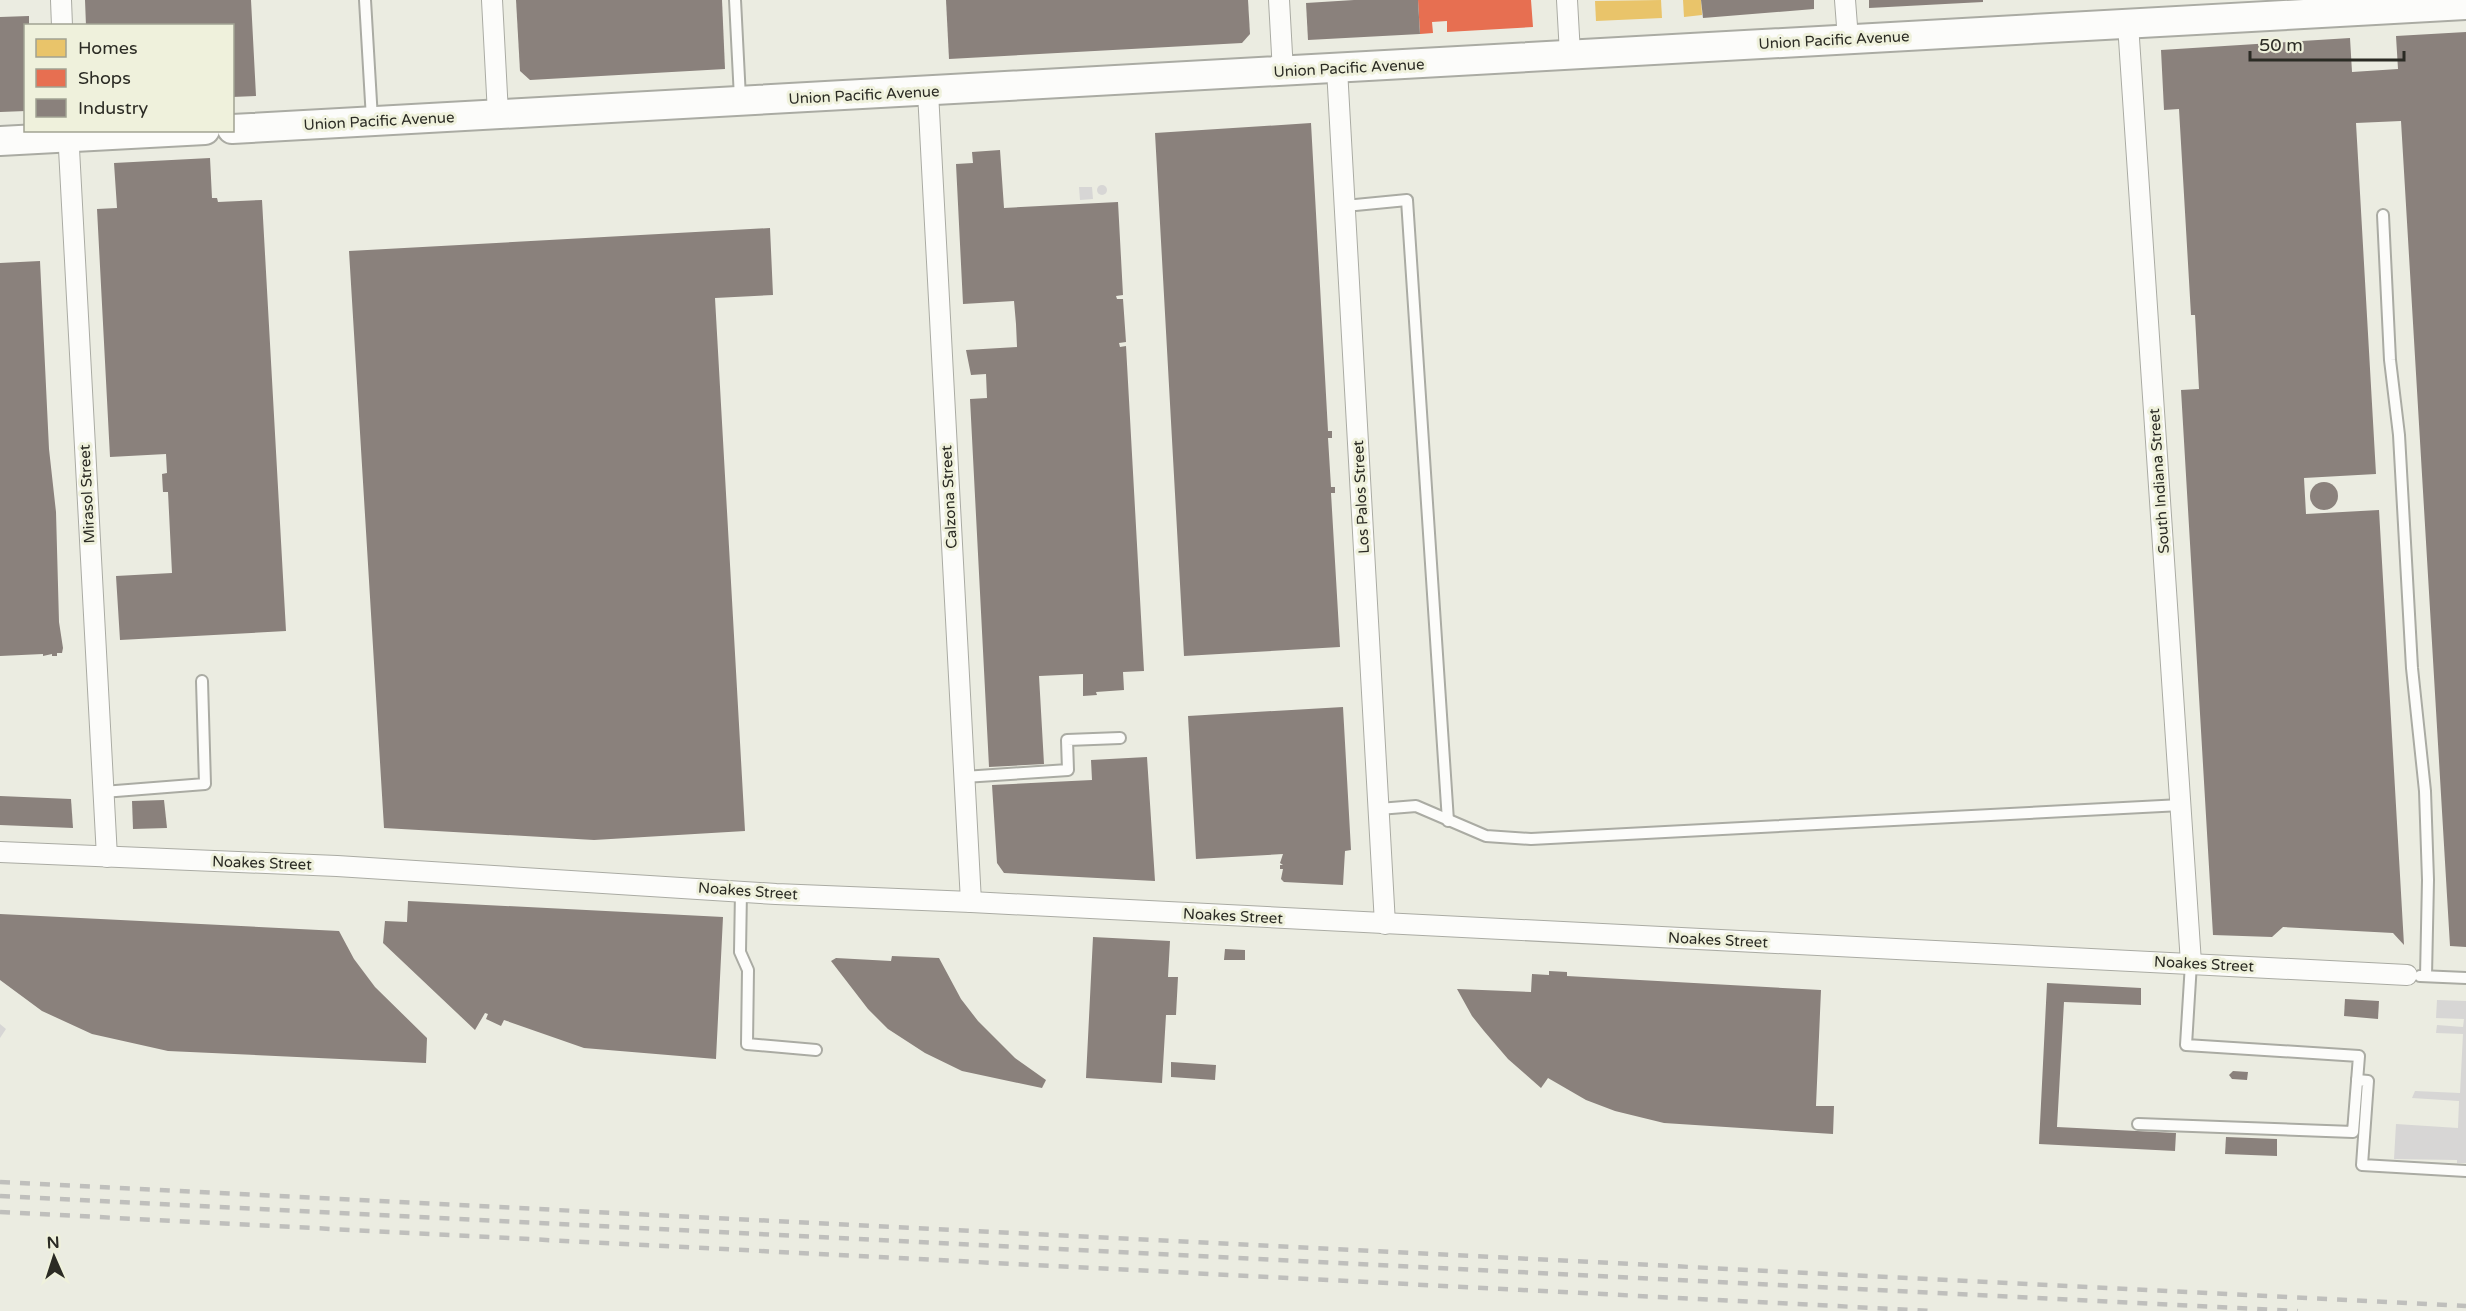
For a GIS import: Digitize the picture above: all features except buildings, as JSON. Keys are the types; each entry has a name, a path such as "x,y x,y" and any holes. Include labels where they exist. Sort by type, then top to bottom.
{"street":[{"path":"61,0 62,24"},
{"path":"492,0 498,114"},
{"path":"1279,0 1283,72"},
{"path":"1567,0 1570,54"},
{"path":"1845,0 1848,39"},
{"name":"Union Pacific Avenue","path":"234,129 1848,39 2128,12 2428,3 2466,5"},
{"name":"South Indiana Street","path":"2128,12 2191,963"},
{"name":"Los Palos Street","path":"1337,69 1385,924"},
{"name":"Calzona Street","path":"927,92 971,902"},
{"path":"0,141 68,134 136,132"},
{"name":"Mirasol Street","path":"68,134 106,857"},
{"name":"Noakes Street","path":"0,852 337,866 741,891 2417,976"}],"lane":[{"path":"365,0 373,121"},
{"path":"735,0 740,102"},
{"path":"1345,206 1407,200 1448,821"},
{"path":"2383,215 2412,668 2424,791 2428,880 2417,976"},
{"path":"103,792 205,784 202,681"},
{"path":"964,777 1068,770 1067,740 1120,738"},
{"path":"1379,809 1416,806 1486,836 1531,838 2181,805"},
{"path":"741,891 740,952 748,970 747,1044 816,1050"},
{"path":"2138,1124 2353,1132 2359,1056 2186,1045 2191,963"},
{"name":"Noakes Street","path":"2417,976 2466,978"},
{"path":"2357,1080 2368,1081 2362,1166 2466,1171"}],"railway":[{"path":"0,1182 2466,1306"},
{"path":"0,1196 2298,1311"},
{"path":"0,1212 1933,1311"}]}
